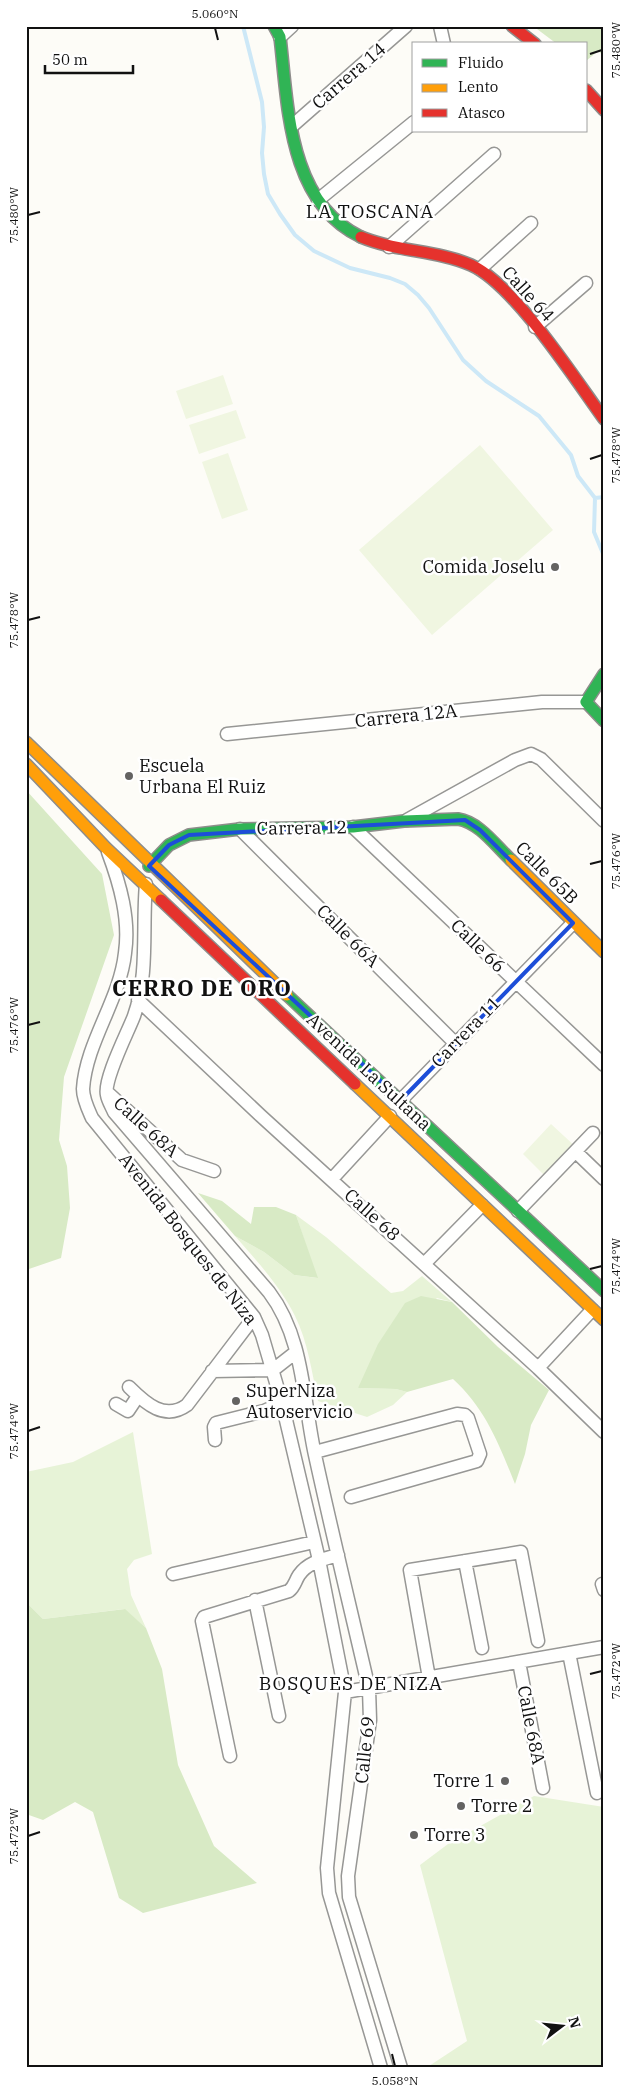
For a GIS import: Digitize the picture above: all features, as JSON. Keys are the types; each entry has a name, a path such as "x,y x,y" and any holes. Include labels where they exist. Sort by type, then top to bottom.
{"street":[{"path":"277,32 292,26"},
{"name":"Carrera 14","path":"292,126 406,26"},
{"path":"440,26 444,42"},
{"path":"512,26 532,42"},
{"name":"Calle 64","path":"277,32 292,126 303,175 318,200 336,221 362,238 461,262 480,270 496,281 535,327 604,418"},
{"path":"588,92 604,110"},
{"path":"318,200 412,124"},
{"path":"389,246 494,154"},
{"path":"480,270 531,223"},
{"path":"535,327 586,283"},
{"path":"604,674 586,702 604,721"},
{"name":"Carrera 12A","path":"227,734 542,702 586,702"},
{"name":"Avenida La Sultana","path":"26,742 149,866 324,1033 401,1100 604,1291"},
{"path":"404,821 515,760 531,754 540,759 604,821"},
{"name":"Avenida La Sultana","path":"26,764 106,848 604,1320"},
{"path":"80,821 93,810"},
{"name":"Carrera 12","path":"149,866 169,845 189,835 240,829 353,827 451,818 465,820"},
{"name":"Calle 65B","path":"465,820 480,830 604,952"},
{"name":"Calle 66","path":"353,827 604,1065"},
{"name":"Calle 66A","path":"240,829 455,1043"},
{"name":"Avenida Bosques de Niza","path":"106,848 120,885 125,920 126,952 119,985 86,1071 83,1090 92,1118 254,1317 273,1370 282,1403"},
{"path":"106,1091 116,1058 138,1000 145,938 146,884 149,866"},
{"name":"Carrera 11","path":"401,1100 573,923"},
{"name":"Calle 68","path":"138,1000 261,1116 425,1263 604,1432"},
{"name":"Avenida Bosques de Niza","path":"106,1091 114,1112 281,1308 291,1330 306,1401"},
{"name":"Calle 68A","path":"106,1091 182,1160 214,1171"},
{"path":"332,1179 390,1116"},
{"path":"518,1211 593,1132"},
{"path":"576,1152 604,1179"},
{"path":"425,1263 482,1205"},
{"path":"538,1368 592,1310 604,1300"},
{"path":"116,1404 128,1411 134,1391 164,1413 178,1412 187,1404 254,1317"},
{"path":"212,1371 273,1370 296,1352"},
{"path":"216,1440 214,1427 216,1422 264,1411 282,1403 306,1401"},
{"name":"Calle 69","path":"306,1401 314,1452 369,1689 370,1720 348,1876 349,1897 401,2068"},
{"name":"Calle 69","path":"282,1403 314,1542 314,1563 345,1692 327,1868 329,1893 381,2068"},
{"path":"314,1452 457,1414 465,1414 468,1418 480,1454 477,1461 350,1497"},
{"path":"173,1574 314,1542"},
{"path":"429,1678 410,1570 521,1552 538,1641"},
{"path":"230,1756 202,1621 208,1614 289,1591 294,1586 299,1575 314,1563 338,1555"},
{"path":"465,1561 482,1648"},
{"path":"255,1600 279,1716"},
{"path":"345,1692 604,1647"},
{"path":"569,1653 597,1793"},
{"name":"Calle 68A","path":"520,1662 543,1788"}],"highlighted area":[{"path":"465,820 480,830 573,923 401,1100 149,866 169,845 189,835"}],"green space":[{"path":"533,26 604,26 604,56 598,51 588,59 588,42 554,42"},
{"path":"223,375 233,404 186,419 176,391"},
{"path":"236,410 246,438 199,454 189,425"},
{"path":"480,445 553,530 432,635 359,550"},
{"path":"228,453 248,510 222,519 202,462"},
{"path":"26,790 102,874 114,935 64,1077 59,1140 67,1166 70,1208 61,1258 26,1270"},
{"path":"551,1124 577,1148 548,1179 523,1154"},
{"path":"198,1193 222,1201 251,1224 254,1207 276,1207 296,1215 318,1278 294,1275 264,1252 235,1236"},
{"path":"296,1215 326,1237 391,1293 403,1291 422,1276 452,1302 437,1298 358,1388 396,1389 407,1392 393,1405 367,1417 318,1401 312,1369 295,1316 260,1264 235,1236 264,1252 294,1275 317,1278"},
{"path":"421,1296 452,1302 498,1347 549,1390 531,1425 525,1454 515,1484 490,1427 474,1402 453,1379 407,1392 396,1389 358,1388 378,1344 405,1303"},
{"path":"133,1432 152,1554 134,1560 127,1569 131,1595 146,1628 124,1609 43,1619 26,1602 26,1472 73,1462"},
{"path":"26,1602 43,1619 125,1609 146,1628 162,1669 178,1765 214,1846 257,1883 143,1913 119,1898 93,1812 75,1802 43,1820 26,1814"},
{"path":"534,1796 604,1807 604,2068 426,2068 467,2041 420,1865 448,1844"}],"waterway":[{"path":"243,26 262,102 264,174 268,194 280,214 295,235 314,251 350,268 390,278 405,284 429,308 463,360 486,381 539,416 571,455 578,476 595,498 594,532 604,556"},
{"path":"595,498 604,497"}],"traffic: fast":[{"path":"274,26 280,37 290,121 296,150 305,177 319,201 337,221 361,237"},
{"path":"604,674 586,702 604,721"},
{"path":"149,866 169,845 189,835 240,829 353,827 404,821 458,819 466,821 480,830 511,860"},
{"path":"287,995 604,1291"}],"traffic: slow":[{"path":"26,742 287,995"},
{"path":"26,764 106,848 161,900"},
{"path":"511,860 604,952"},
{"path":"355,1084 604,1320"}],"traffic: jam":[{"path":"512,26 532,42"},
{"path":"588,92 604,110"},
{"path":"361,237 388,246 458,260 488,275 506,291 543,334 604,419"},
{"path":"161,900 355,1084"}],"place":[{"name":"Comida Joselu","path":"555,567"},
{"name":"Escuela Urbana El Ruiz","path":"129,776"},
{"name":"SuperNiza Autoservicio","path":"236,1401"},
{"name":"Torre 1","path":"505,1781"},
{"name":"Torre 2","path":"461,1806"},
{"name":"Torre 3","path":"414,1835"}],"district":[{"name":"LA TOSCANA","path":"370,211"},
{"name":"CERRO DE ORO","path":"202,988"},
{"name":"BOSQUES DE NIZA","path":"351,1683"}]}
